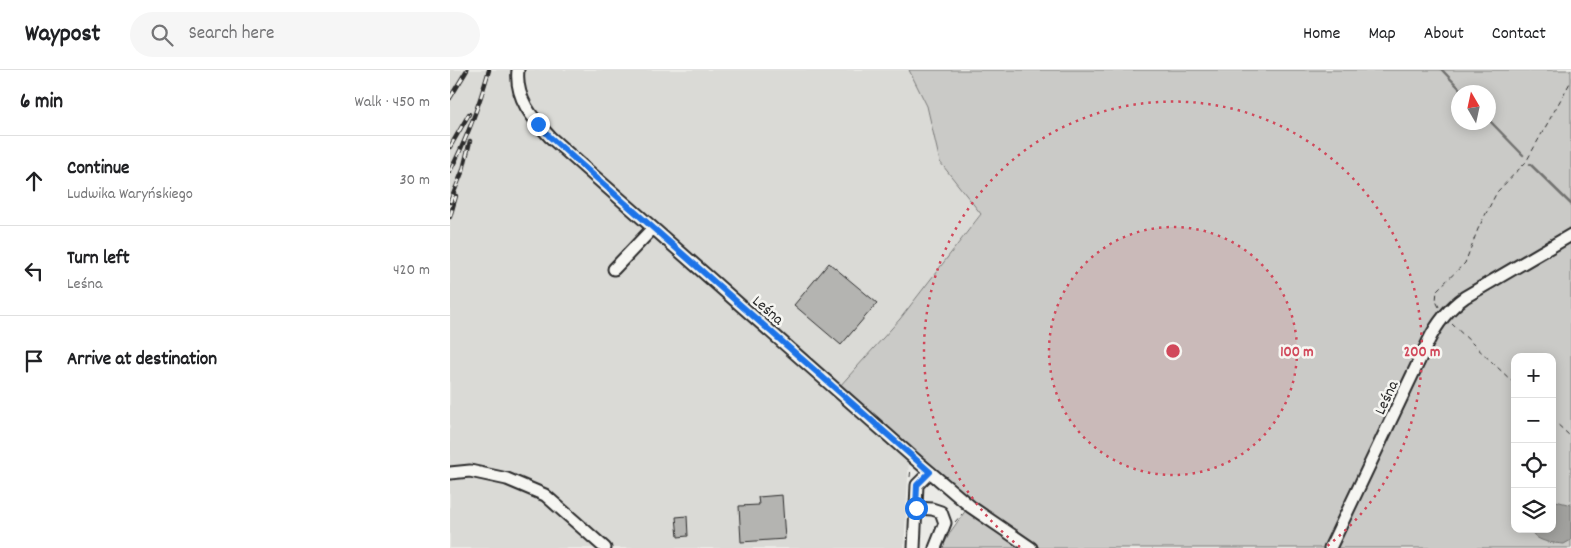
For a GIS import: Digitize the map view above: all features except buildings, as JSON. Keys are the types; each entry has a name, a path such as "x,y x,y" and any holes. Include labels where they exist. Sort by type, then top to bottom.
{"street":[{"name":"Leśna","path":"518,70 517,79 520,96 538,124 550,137 917,461 986,518 1031,548"},
{"path":"614,269 653,228"},
{"name":"Leśna","path":"1330,548 1428,342 1443,316 1452,306 1465,297 1571,235"},
{"path":"450,473 470,471 507,479 545,495 605,548"},
{"path":"914,548 917,485 930,472"},
{"path":"916,508 932,508 941,512 945,523 935,548"}],"path":[{"path":"1511,380 1443,316 1436,302 1437,290 1465,264 1478,229 1498,192 1526,162 1571,81"},
{"path":"1556,423 1571,437"}],"shaded area":[{"path":"450,70 909,70 927,106 940,162 981,213 900,319 839,387 909,460 904,548 450,548"},
{"path":"909,70 1571,70 1571,231 1458,297 1326,548 1040,548 974,503 839,387 900,319 981,214 940,162 927,106"},
{"path":"1571,240 1571,548 1333,548 1433,340 1453,313 1465,303"},
{"path":"1556,501 1571,505 1571,540 1564,544 1536,537 1533,533 1556,533"},
{"path":"966,510 1022,548 942,548"}],"waterway":[{"path":"1442,70 1456,85"},
{"path":"1496,127 1523,155"},
{"path":"1530,164 1571,204"}],"railway":[{"path":"450,98 467,70"},
{"path":"450,171 472,122 489,70"},
{"path":"450,147 469,114"},
{"path":"450,202 463,170 470,141"},
{"path":"450,217 456,196"}],"route":[{"path":"538,124 550,137 930,472 917,485 916,508"}]}
